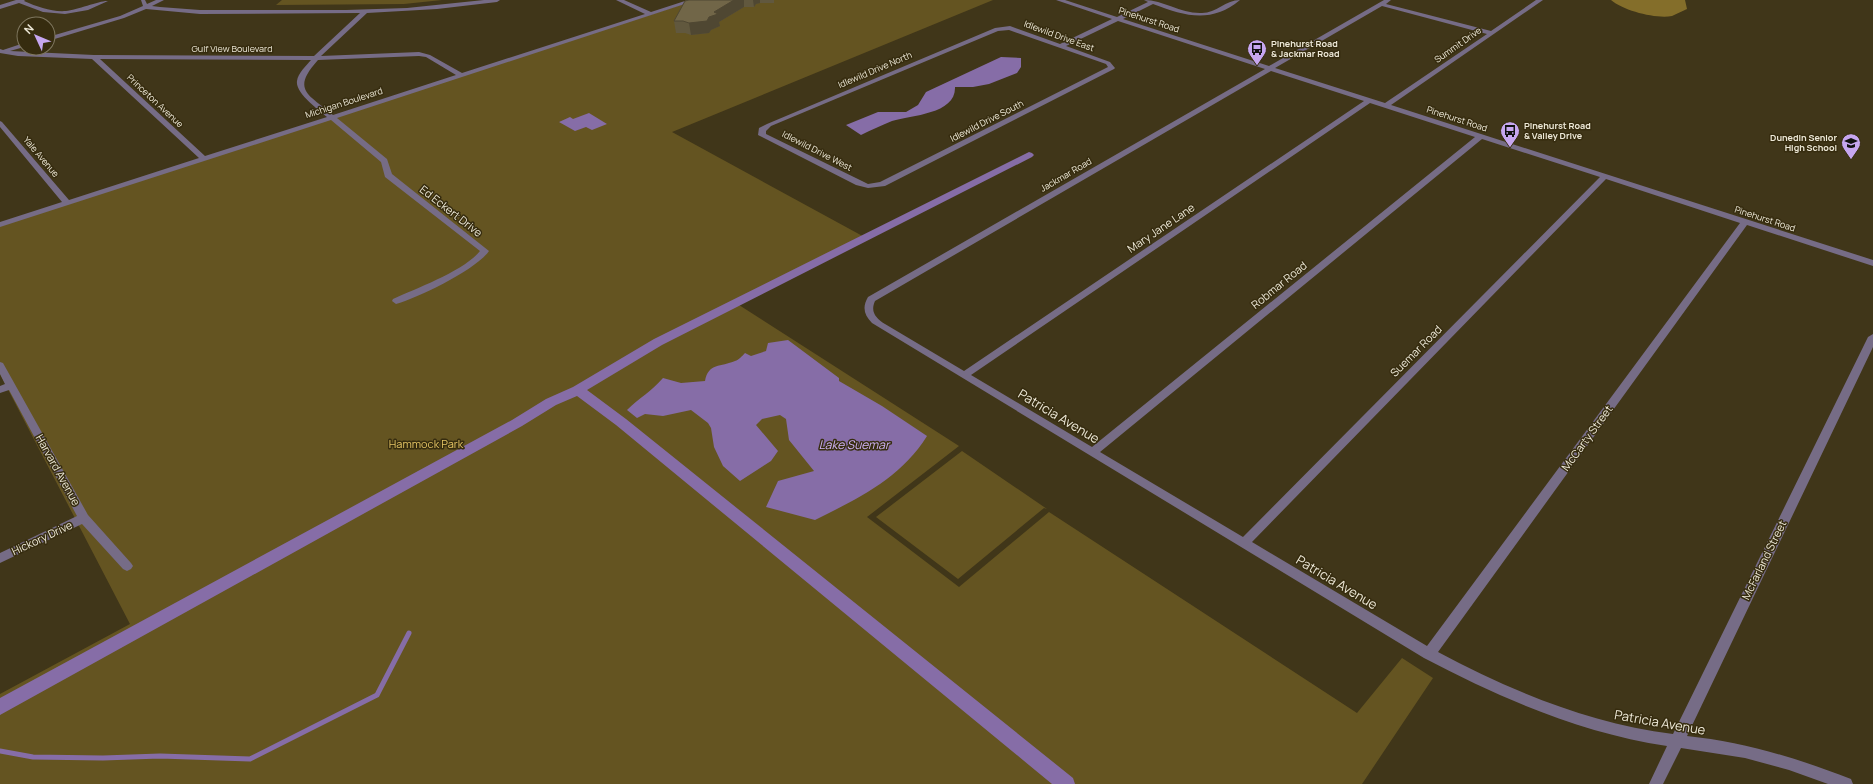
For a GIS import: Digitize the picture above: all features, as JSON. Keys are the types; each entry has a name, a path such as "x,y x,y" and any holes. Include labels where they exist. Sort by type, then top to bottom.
{"street":[{"path":"56,31 102,17 143,0 146,7"},
{"path":"56,37 96,25 161,0"},
{"path":"146,7 172,11 366,11 433,8 497,0"},
{"path":"619,0 650,14"},
{"name":"Michigan Boulevard","path":"0,225 694,0"},
{"name":"Pinehurst Road","path":"1058,0 1873,263"},
{"path":"1060,46 1150,1 1188,13 1203,14 1213,12 1237,0"},
{"name":"Jackmar Road","path":"870,299 1388,0"},
{"name":"Summit Drive","path":"1387,106 1540,0"},
{"path":"0,7 20,1 48,12 60,12 83,9 105,1"},
{"path":"1381,4 1492,33"},
{"path":"331,117 302,89 300,81 316,58 366,11"},
{"name":"Idlewild Drive East","path":"997,29 1010,28 1108,63 1112,68"},
{"name":"Idlewild Drive North","path":"762,130 769,125 997,29"},
{"path":"0,50 16,43"},
{"path":"0,50 16,47"},
{"name":"Gulf View Boulevard","path":"0,50 18,54 94,57 316,58 419,54 428,56 460,75"},
{"name":"Princeton Avenue","path":"94,57 204,158"},
{"name":"Idlewild Drive South","path":"868,186 882,184 1112,68"},
{"name":"Mary Jane Lane","path":"964,375 1370,100"},
{"name":"Ed Eckert Drive","path":"331,117 384,161 388,175 485,251 483,256 469,266 396,301"},
{"name":"Yale Avenue","path":"0,123 67,203"},
{"name":"Idlewild Drive West","path":"762,130 762,135 868,186"},
{"name":"Robmar Road","path":"1093,452 1481,136"},
{"name":"Suemar Road","path":"1244,543 1605,176"},
{"name":"McCarty Street","path":"1428,654 1745,222"},
{"name":"Patricia Avenue","path":"870,299 867,306 868,312 877,323 1428,654 1480,681 1551,710 1633,734 1731,748 1781,762 1846,784"},
{"name":"McFarland Street","path":"1656,784 1676,739 1873,337"},
{"name":"Harvard Avenue","path":"0,366 84,518 127,566"},
{"path":"0,390 12,386"},
{"name":"Hickory Drive","path":"0,558 84,518"}],"green space":[{"path":"282,0 442,0 404,4 276,5"},
{"name":"Hammock Park","path":"696,0 993,0 672,132 868,239 739,305 959,446 867,517 959,587 1049,512 1357,713 1402,658 1433,678 1362,784 0,784 0,694 130,624 0,374 0,225"},
{"path":"962,451 1047,509 1044,508 958,579 876,517"}],"shaded area":[{"path":"1611,0 1685,0 1687,9 1672,16 1665,17 1632,11"}],"water":[{"path":"1001,57 1021,58 1021,67 1017,73 989,84 973,87 955,87 953,96 948,103 941,108 921,115 892,121 861,135 846,125 878,112 906,112 918,105 926,92"},
{"path":"589,113 607,124 592,130 586,127 575,131 559,122 570,117 573,119"},
{"name":"Lake Suemar","path":"788,340 839,378 839,381 882,406 927,436 916,451 891,476 863,495 815,520 766,507 778,481 814,471 789,440 786,419 780,415 762,419 756,425 778,451 771,461 740,481 723,466 714,447 711,428 708,423 691,410 663,416 645,414 637,418 627,410 663,378 681,383 705,381 709,371 716,366 730,363 740,358 745,353 751,356 766,351 768,343"}],"building":[{"path":"734,0 714,12 718,14 709,17 707,21 689,23 674,21 685,1"}],"waterway":[{"path":"578,390 658,342 1029,155"},
{"path":"0,707 517,423 551,402 578,390"},
{"path":"578,390 621,422 1066,784"},
{"path":"0,751 33,757 103,758 160,756 250,759 377,695 409,633"}],"place":[{"name":"Pinehurst Road & Jackmar Road","path":"1257,66"},
{"name":"Pinehurst Road & Valley Drive","path":"1510,148"},
{"name":"Dunedin Senior High School","path":"1851,160"}]}
